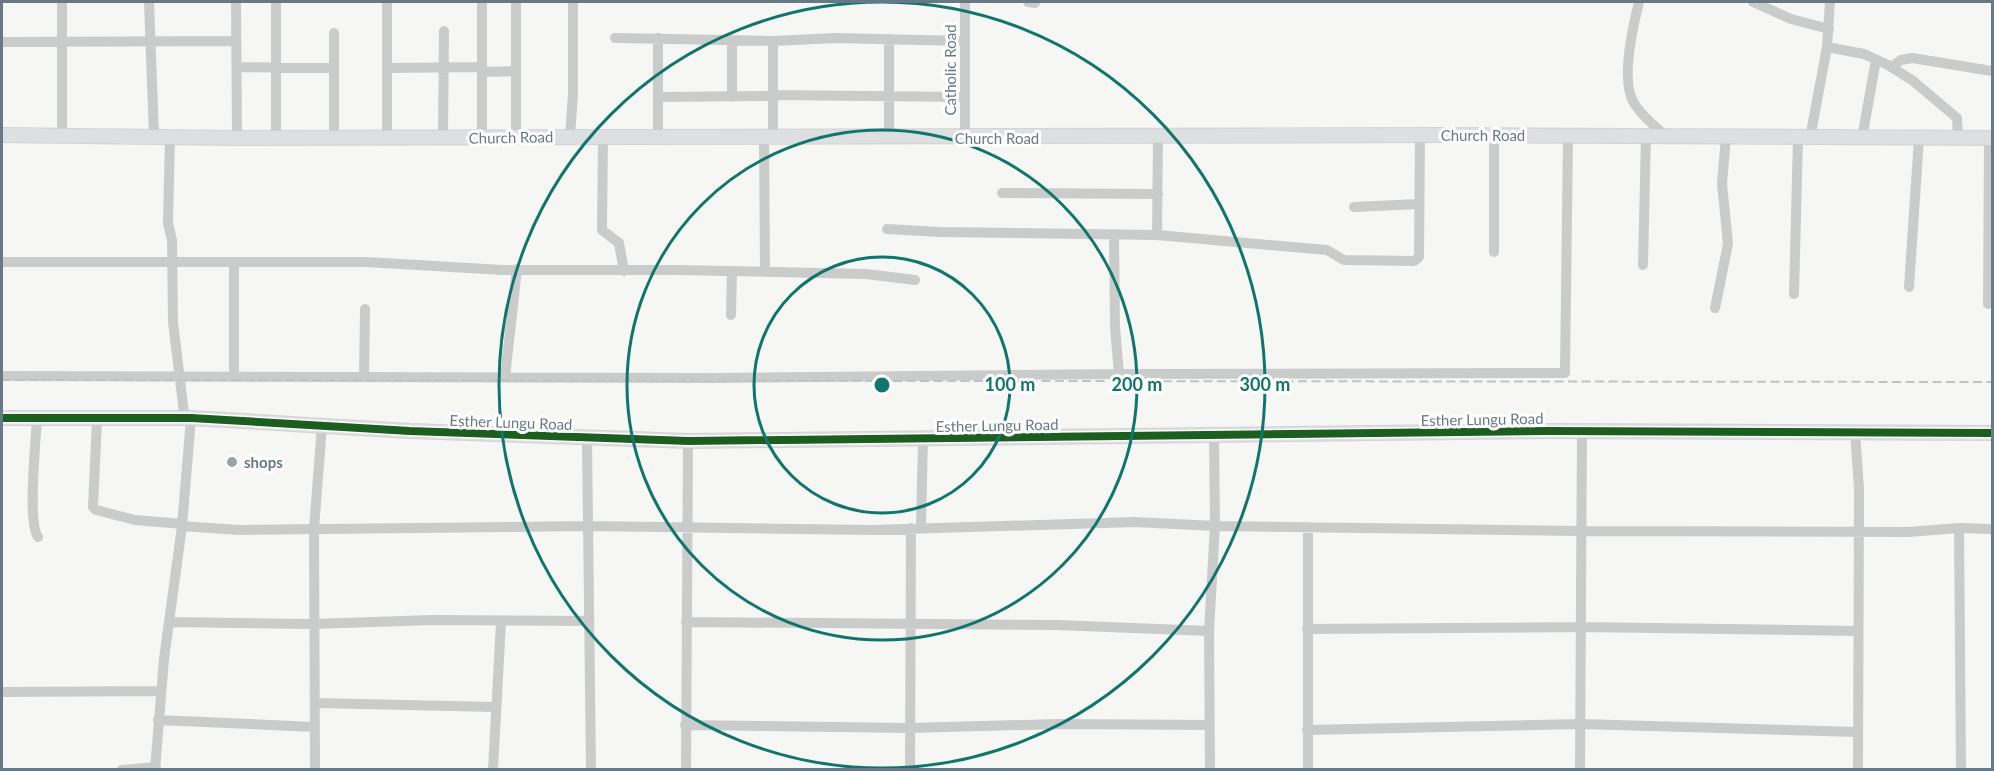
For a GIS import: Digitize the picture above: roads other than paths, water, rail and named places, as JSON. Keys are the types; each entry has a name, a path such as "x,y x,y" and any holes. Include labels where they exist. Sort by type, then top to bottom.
{"street":[{"path":"62,2 62,136"},
{"path":"149,2 154,136"},
{"path":"236,2 237,138"},
{"path":"276,2 276,138"},
{"path":"387,2 387,138"},
{"path":"482,2 482,137"},
{"path":"516,2 516,136"},
{"path":"570,136 573,94 573,2"},
{"name":"Catholic Road","path":"964,2 965,138"},
{"path":"1636,2 1630,54 1630,94 1640,111 1666,137"},
{"path":"1754,2 1791,19 1828,28"},
{"path":"1794,294 1804,138 1827,46 1830,2"},
{"path":"443,138 444,31"},
{"path":"334,33 334,138"},
{"path":"615,38 964,41"},
{"path":"658,38 658,137"},
{"path":"889,39 889,137"},
{"path":"732,40 732,97"},
{"path":"2,42 236,41"},
{"path":"765,271 769,136 773,95 773,41"},
{"path":"1827,46 1876,60 1912,80 1954,115 1958,121 1958,138"},
{"path":"1891,67 1901,60 1912,58 1992,71"},
{"path":"1862,138 1876,60"},
{"path":"237,68 334,68"},
{"path":"387,68 516,71"},
{"path":"658,97 773,95 965,97"},
{"name":"Church Road","path":"2,135 237,138 516,136 965,138 1420,135 1991,138"},
{"path":"887,229 1157,236 1327,250 1344,260 1414,261 1419,257 1420,135"},
{"path":"1494,135 1494,252"},
{"path":"603,136 602,230 619,243 624,271"},
{"path":"1157,236 1158,136"},
{"path":"2,376 1565,373 1568,136"},
{"path":"122,770 156,768 161,691 182,525 191,418 184,412 173,322 172,240 168,223 170,137"},
{"path":"1643,265 1646,137"},
{"path":"1714,308 1728,244 1722,183 1726,137"},
{"path":"1909,287 1919,138"},
{"path":"1988,304 1991,138"},
{"path":"1002,193 1158,194"},
{"path":"1354,207 1419,204"},
{"path":"1114,235 1115,327 1119,374"},
{"path":"2,262 172,260 366,262 517,269 866,274 915,280"},
{"path":"234,262 234,375"},
{"path":"505,376 517,269"},
{"path":"731,315 732,271"},
{"path":"364,377 365,309"},
{"name":"Esther Lungu Road","path":"2,418 97,420 191,418 587,439 688,441 1214,437 1582,431 1992,433"},
{"path":"37,418 33,492 34,528 38,537"},
{"path":"97,420 93,507 96,510 135,520 239,530 588,526 916,528 1135,522 1215,526 1583,531 1908,532 1959,528 1992,529"},
{"path":"315,770 314,528 322,426"},
{"path":"1580,770 1583,627 1582,431"},
{"path":"1855,432 1858,531 1858,770"},
{"path":"1210,770 1209,631 1215,526 1214,437"},
{"path":"587,439 591,770"},
{"path":"910,770 910,625 923,439"},
{"path":"686,770 688,441"},
{"path":"1308,527 1308,770"},
{"path":"1959,528 1960,770"},
{"path":"169,622 313,624 433,620 588,621"},
{"path":"494,770 501,622"},
{"path":"686,622 1057,625 1209,631"},
{"path":"1307,629 1583,627 1858,631"},
{"path":"2,692 161,691"},
{"path":"316,703 496,707"},
{"path":"159,720 315,727"},
{"path":"1307,730 1580,724 1857,732"},
{"path":"685,725 910,728 1210,725"}],"railway":[{"path":"2,380 1992,382"}],"place":[{"name":"shops","path":"232,462"}]}
